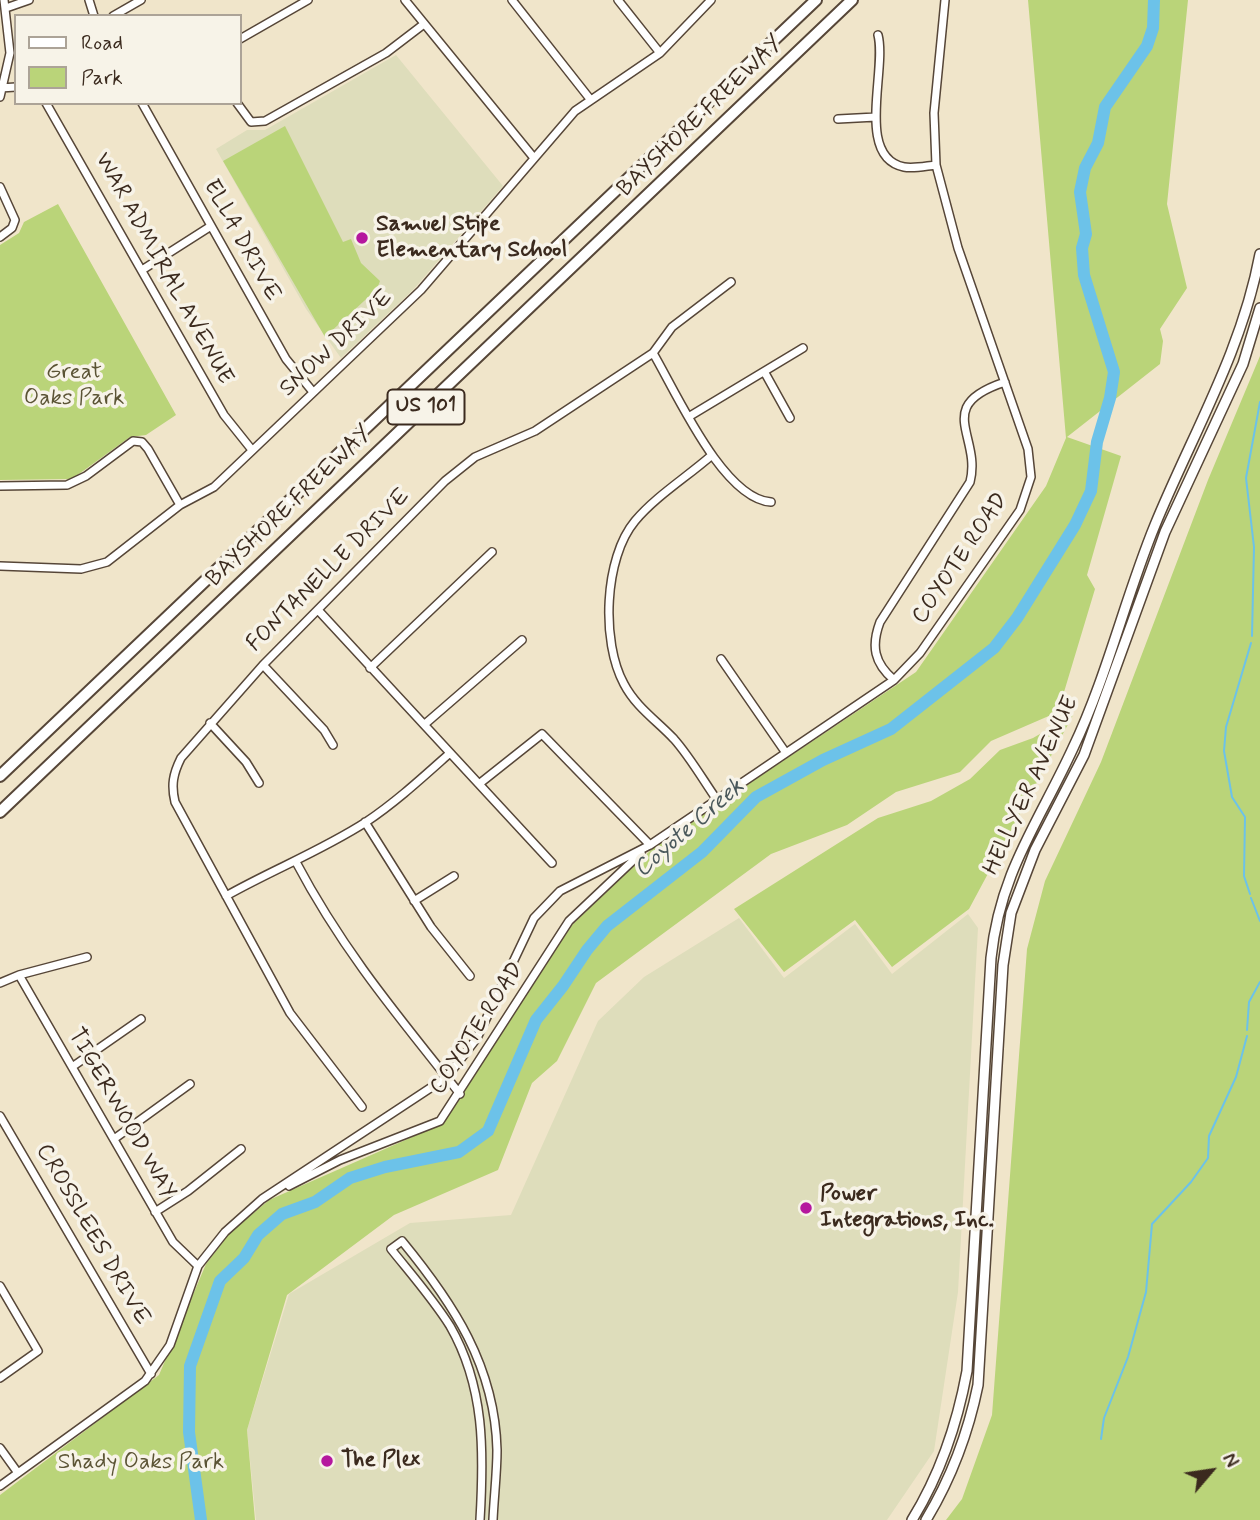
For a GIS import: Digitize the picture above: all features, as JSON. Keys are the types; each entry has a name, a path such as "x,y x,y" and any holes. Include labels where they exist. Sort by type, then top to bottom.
{"highway":[{"name":"BAYSHORE FREEWAY","path":"0,776 816,0"},
{"name":"BAYSHORE FREEWAY","path":"0,812 852,0"}],"main road":[{"name":"HELLYER AVENUE","path":"912,1520 936,1479 958,1418 969,1354 994,932 1009,874 1093,703 1129,591 1155,525 1226,372 1260,259"},
{"name":"HELLYER AVENUE","path":"926,1520 948,1484 971,1422 981,1358 1003,965 1011,913 1035,850 1084,755 1165,532 1242,364 1260,307"},
{"path":"1023,845 1035,850"},
{"path":"981,1136 994,1136"},
{"path":"958,1418 971,1422"}],"street":[{"path":"0,97 10,53 5,4 29,0"},
{"path":"116,14 141,0"},
{"path":"242,38 309,0"},
{"path":"405,0 534,158"},
{"path":"512,0 590,99"},
{"path":"618,0 660,53"},
{"name":"SNOW DRIVE","path":"0,566 81,569 100,564 118,556 180,505 214,487 421,290 534,158 590,99 660,53 711,0"},
{"name":"COYOTE ROAD","path":"0,1486 151,1374 170,1345 198,1266 225,1232 262,1199 447,1077 477,1038 534,918 560,891 650,845 894,680 920,653 1028,494 1031,477 1028,449 958,248 936,164 934,113 945,0"},
{"path":"238,105 251,122 265,121 386,53 425,24"},
{"path":"878,35 882,48 876,138 884,157 906,167 936,164"},
{"name":"WAR ADMIRAL AVENUE","path":"47,105 224,415 252,450"},
{"name":"ELLA DRIVE","path":"143,105 286,359 313,392"},
{"path":"838,119 877,117"},
{"path":"0,187 15,220 12,228 0,237"},
{"path":"142,270 211,226"},
{"name":"FONTANELLE DRIVE","path":"362,1107 289,1013 175,802 171,788 181,758 263,665 446,481 475,457 535,431 653,353 672,327 731,282"},
{"path":"690,416 803,348"},
{"path":"653,353 712,455 748,496 771,502"},
{"path":"765,373 790,418"},
{"path":"894,680 882,669 875,656 873,640 880,622 970,482 973,462 963,428 967,406 979,393 1005,382"},
{"path":"0,486 67,485 86,476 125,444 142,442 180,505"},
{"path":"712,455 643,512 622,540 612,582 609,637 624,684 642,711 676,742 717,800"},
{"path":"370,668 492,552"},
{"path":"318,610 552,863"},
{"path":"425,724 522,640"},
{"path":"721,659 786,753"},
{"path":"263,665 324,730 332,745"},
{"path":"211,723 246,762 259,783"},
{"path":"479,784 542,734 650,845"},
{"path":"226,896 296,862 365,822 412,788 450,753"},
{"path":"365,822 414,901 470,976"},
{"name":"COYOTE ROAD","path":"262,1199 340,1160 440,1121 460,1094 569,921 650,845"},
{"path":"296,862 327,920 361,971 460,1094"},
{"path":"414,901 454,876"},
{"path":"0,983 19,975 87,957"},
{"name":"TIGERWOOD WAY","path":"19,975 173,1242 198,1266"},
{"path":"72,1068 141,1019"},
{"path":"114,1139 190,1084"},
{"name":"CROSSLEES DRIVE","path":"0,1116 151,1374"},
{"path":"155,1212 188,1191 241,1149"},
{"path":"480,1520 483,1449 474,1384 450,1326 391,1249 401,1241 449,1300 475,1349 485,1378 497,1450 493,1520"},
{"path":"0,1286 38,1351 0,1378"},
{"path":"0,1448 18,1473"}],"shaded area":[{"name":"Samuel Stipe Elementary School","path":"396,55 503,186 413,290 341,358 306,309 216,149 247,130 265,130"},
{"path":"968,914 978,928 958,1292 934,1451 887,1520 256,1520 247,1430 289,1294 410,1223 511,1215 598,1021 644,977 739,918 784,978 855,924 892,974"}],"green space":[{"name":"Shady Oaks Park","path":"1028,0 1188,0 1167,204 1187,288 1160,329 1163,341 1160,364 1067,437 1121,456 1087,575 1095,589 1058,712 991,741 960,772 896,792 847,825 771,854 596,983 557,1061 532,1083 498,1170 394,1215 287,1295 247,1430 255,1520 0,1520 0,1495 159,1375 206,1264 229,1234 269,1200 444,1123 572,925 653,848 916,672 1046,486 1066,438"},
{"path":"285,126 343,242 351,239 361,263 380,281 377,289 325,337 223,161"},
{"name":"Great Oaks Park","path":"58,204 176,415 146,435 130,437 72,479 0,480 0,245 19,233 24,222"},
{"path":"1260,356 1260,1520 946,1520 962,1499 992,1415 1027,949 1045,881 1101,762 1208,480"},
{"path":"1073,715 969,909 892,967 855,920 784,972 734,909 878,818 931,801 970,779 1000,750 1033,738"}],"waterway":[{"name":"Coyote Creek","path":"201,1520 189,1432 190,1366 220,1281 244,1258 258,1235 282,1214 315,1202 350,1178 385,1167 459,1152 488,1131 536,1020 607,926 702,852 756,797 823,760 891,729 994,648 1017,618 1075,525 1091,491 1097,442 1110,398 1114,372 1084,275 1082,248 1086,234 1080,192 1085,168 1098,143 1105,107 1147,46 1153,28 1154,0"},
{"path":"1252,636 1254,547 1246,478 1260,402"},
{"path":"1250,894 1244,876 1245,817 1232,797 1224,751 1226,727 1251,643"},
{"path":"1251,898 1260,921"},
{"path":"1247,1030 1249,1002 1260,982"},
{"path":"1101,1439 1104,1418 1128,1357 1146,1292 1152,1224 1191,1182 1208,1158 1209,1136 1236,1077 1247,1036"}],"place":[{"name":"Samuel Stipe Elementary School","path":"362,238"},
{"name":"Power Integrations, Inc.","path":"806,1208"},
{"name":"The Plex","path":"327,1461"}]}
